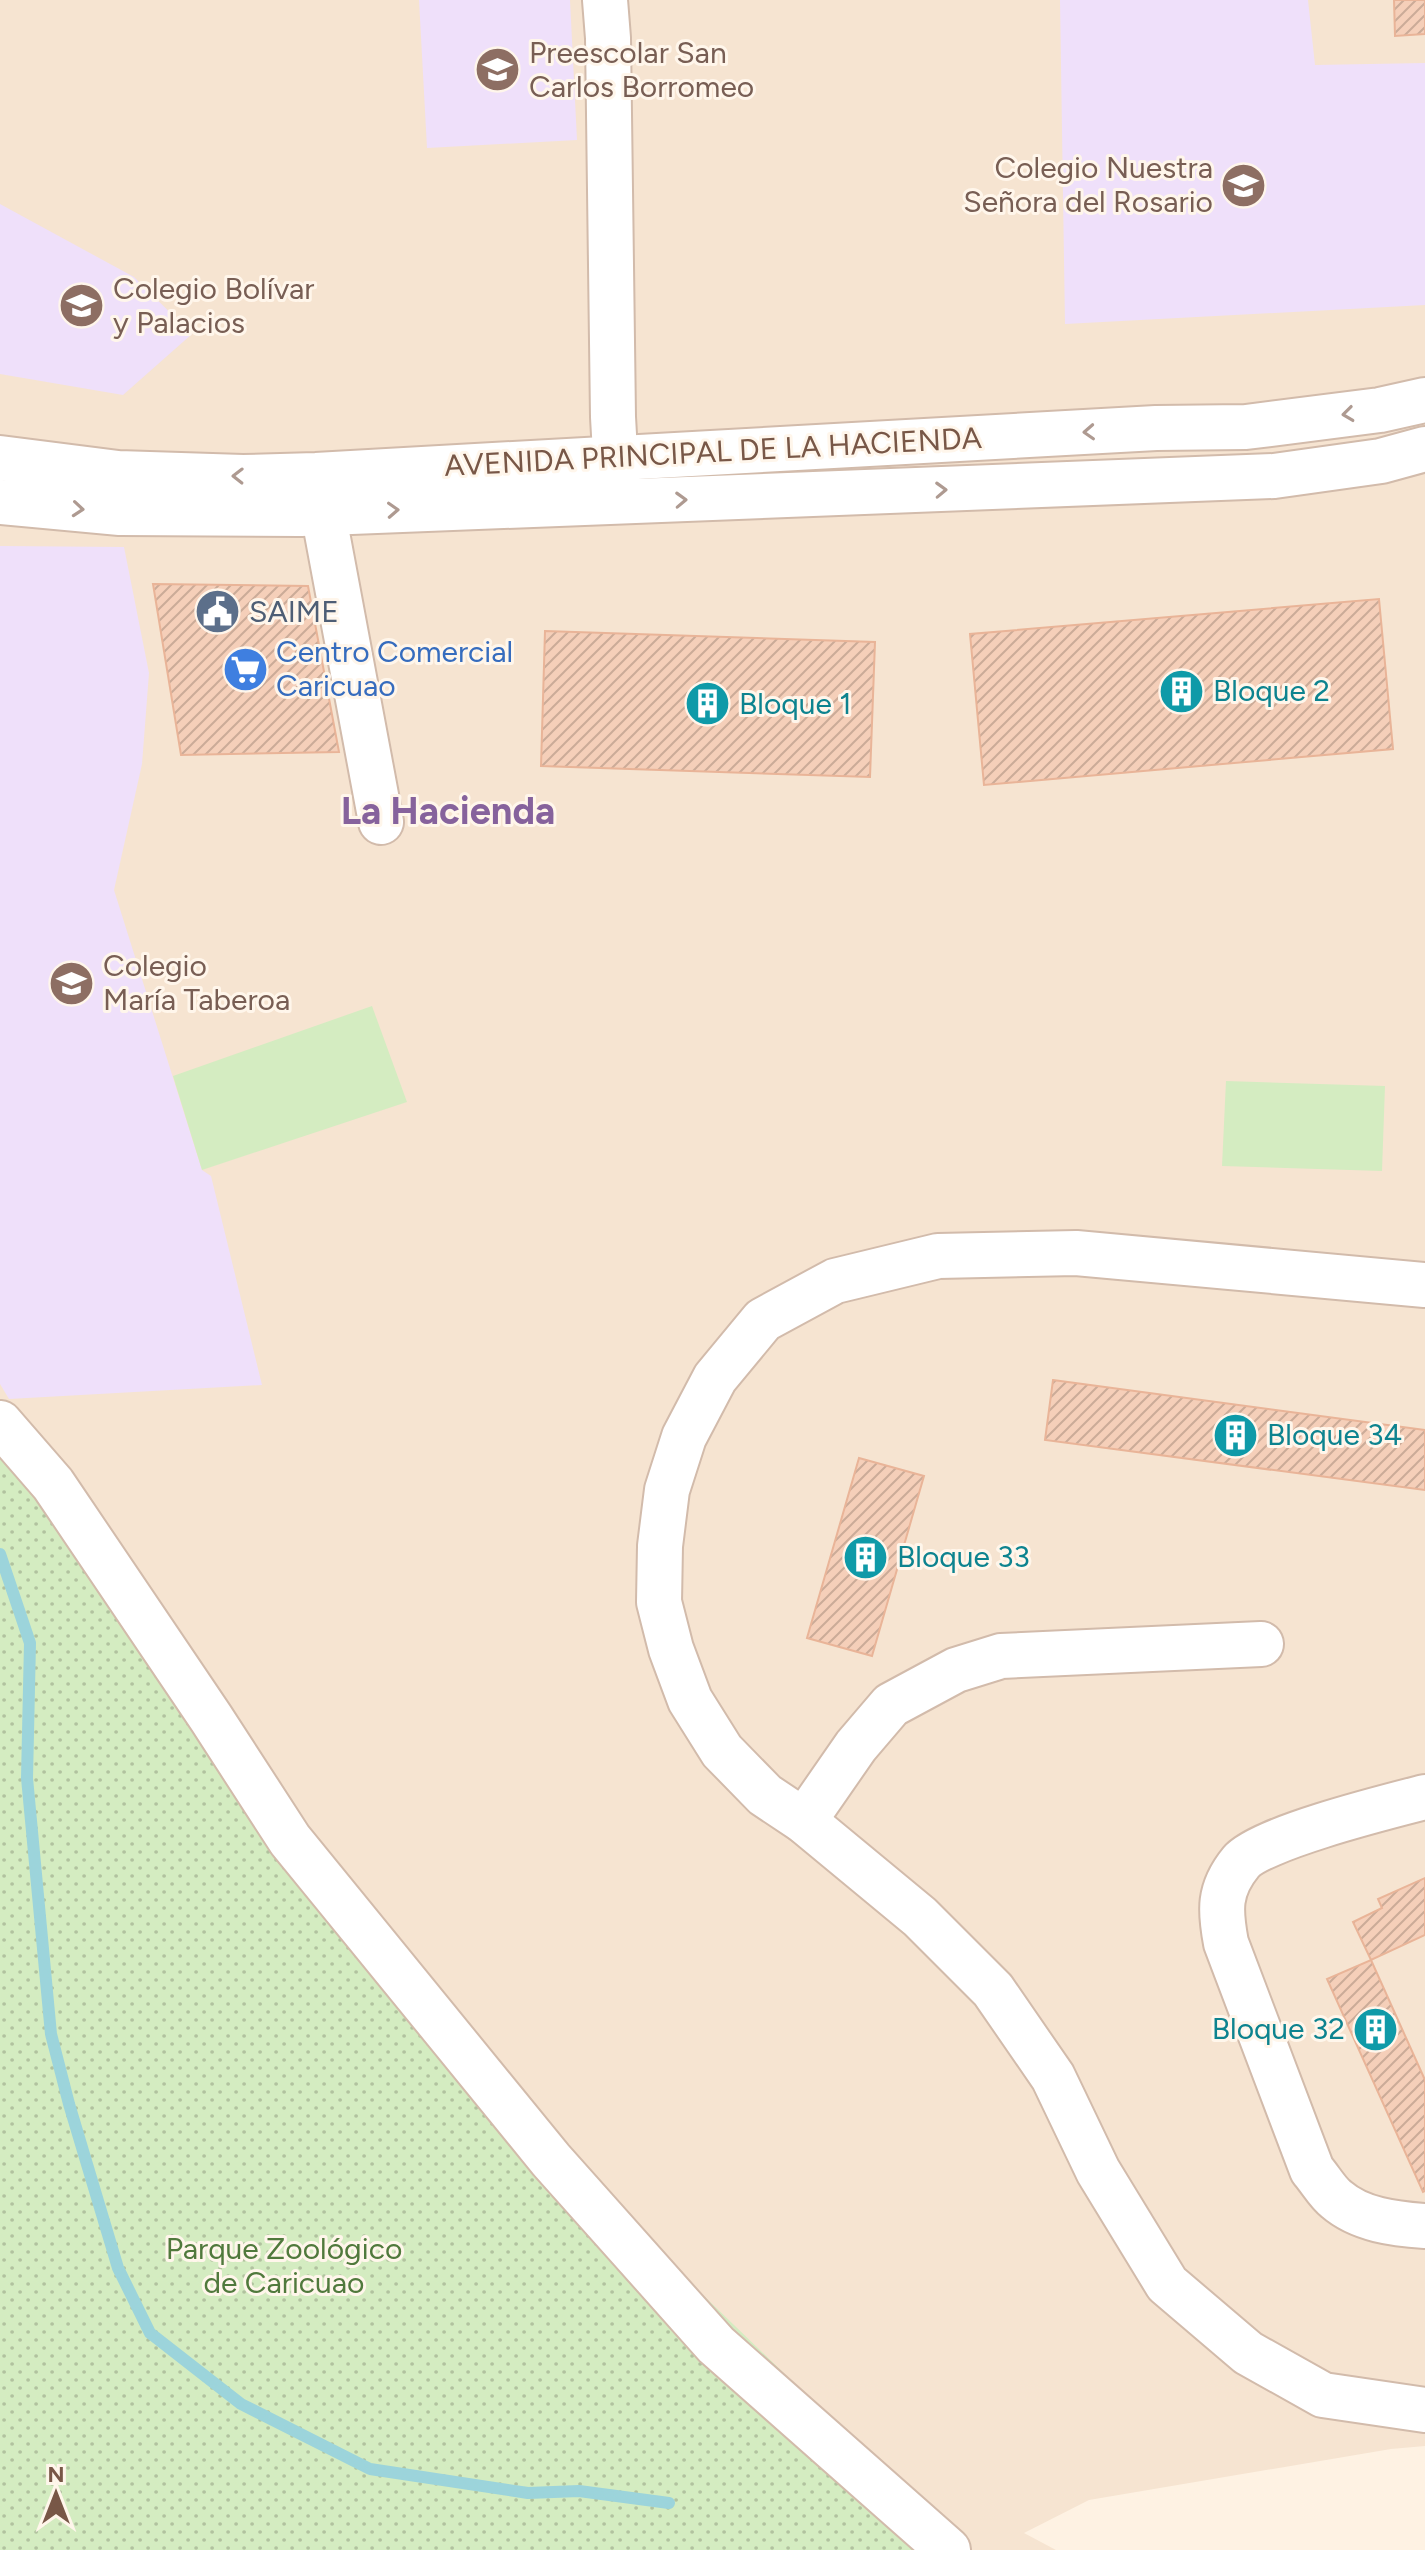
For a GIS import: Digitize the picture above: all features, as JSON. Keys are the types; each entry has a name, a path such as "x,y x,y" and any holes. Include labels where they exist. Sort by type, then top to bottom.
{"street":[{"path":"605,0 615,458 619,503"},
{"name":"AVENIDA PRINCIPAL DE LA HACIENDA","path":"0,502 120,513 320,494 615,458 1156,428 1246,427 1380,410 1425,400"},
{"name":"AVENIDA PRINCIPAL DE LA HACIENDA","path":"0,458 118,473 243,477 320,494 619,503 1274,476 1381,461 1425,449"},
{"path":"320,494 381,822"},
{"path":"1425,1285 1076,1253 938,1256 835,1281 763,1320 715,1378 684,1437 667,1490 660,1546 659,1602 671,1649 690,1700 722,1751 765,1795 804,1821 920,1917 993,1990 1053,2077 1098,2171 1167,2284 1248,2353 1323,2395 1425,2410"},
{"path":"0,1423 53,1484 290,1840 551,2160 716,2345 948,2550"},
{"path":"804,1821 856,1746 891,1705 956,1670 1001,1656 1261,1644"},
{"path":"1425,1797 1380,1808 1272,1843 1243,1860 1229,1880 1220,1908 1226,1943 1312,2170 1335,2199 1363,2214 1394,2224 1425,2226"}],"shaded area":[{"path":"0,0 1425,0 1425,2446 1391,2449 1089,2500 1024,2533 1056,2550 0,2550"},
{"name":"Preescolar San Carlos Borromeo","path":"419,0 570,0 577,140 427,148"},
{"name":"Colegio Nuestra Señora del Rosario","path":"1060,0 1308,0 1315,65 1425,63 1425,305 1065,324"},
{"name":"Colegio Bolívar y Palacios","path":"0,204 134,277 192,334 123,395 0,374"},
{"name":"Colegio María Taberoa","path":"0,546 124,547 149,673 142,764 114,890 202,1170 211,1176 262,1385 9,1399 0,1384"}],"green space":[{"path":"372,1006 407,1102 202,1170 173,1076"},
{"path":"1226,1081 1385,1086 1382,1171 1222,1166"},
{"name":"Parque Zoológico de Caricuao","path":"0,1412 44,1487 560,2157 967,2550 0,2550"}],"building":[{"path":"1394,0 1425,0 1425,34 1395,36"},
{"name":"Centro Comercial Caricuao","path":"153,584 308,586 339,752 181,755"},
{"name":"Bloque 2","path":"1379,599 1393,749 984,785 970,634"},
{"name":"Bloque 1","path":"545,631 875,642 870,777 541,766"},
{"name":"Bloque 34","path":"1053,1380 1425,1430 1425,1490 1045,1440"},
{"name":"Bloque 33","path":"859,1458 924,1476 872,1656 807,1638"},
{"name":"Bloque 32","path":"1425,1878 1425,1935 1371,1960 1353,1922 1382,1908 1378,1899"},
{"name":"Bloque 32","path":"1371,1960 1425,2080 1423,2192 1327,1979"}],"waterway":[{"path":"0,1554 30,1643 27,1778 51,2034 118,2268 150,2333 241,2404 370,2469 528,2493 579,2491 669,2503"}],"place":[{"name":"Preescolar San Carlos Borromeo","path":"498,70"},
{"name":"Colegio Nuestra Señora del Rosario","path":"1244,185"},
{"name":"Colegio Bolívar y Palacios","path":"82,306"},
{"name":"SAIME","path":"218,612"},
{"name":"Centro Comercial Caricuao","path":"245,669"},
{"name":"Bloque 2","path":"1182,691"},
{"name":"Bloque 1","path":"708,704"},
{"name":"Colegio María Taberoa","path":"72,983"},
{"name":"Bloque 34","path":"1236,1435"},
{"name":"Bloque 33","path":"866,1557"},
{"name":"Bloque 32","path":"1376,2029"}],"district":[{"name":"La Hacienda","path":"448,811"}]}
